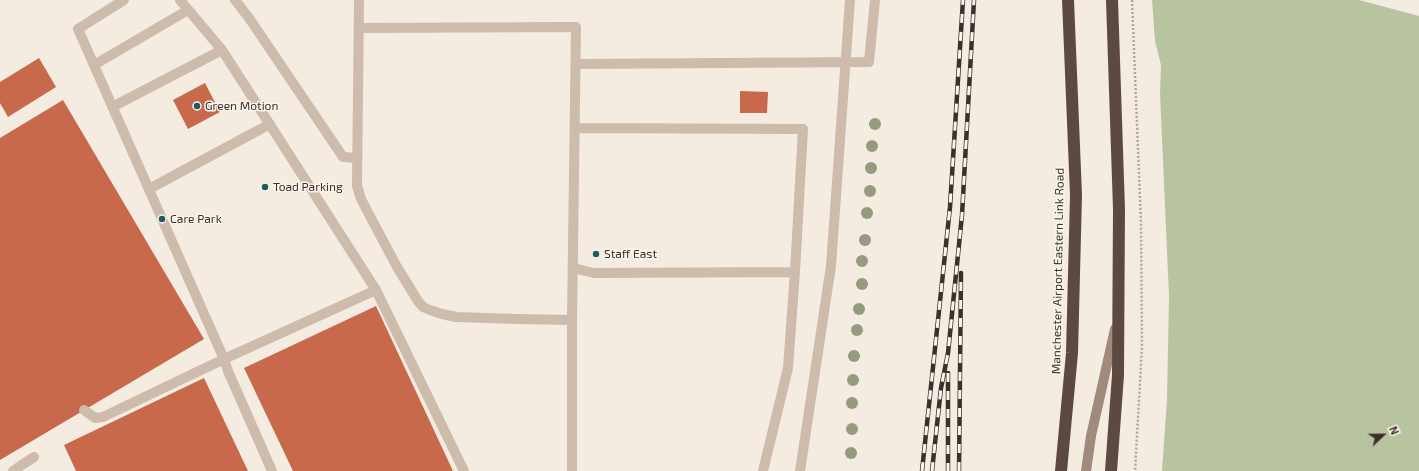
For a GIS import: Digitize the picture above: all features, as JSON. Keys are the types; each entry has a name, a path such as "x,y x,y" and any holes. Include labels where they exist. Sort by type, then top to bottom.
{"highway":[{"name":"Manchester Airport Eastern Link Road","path":"1061,471 1072,353 1076,195 1068,0"},
{"path":"1111,471 1118,375 1117,319 1119,209 1112,0"}],"main road":[{"path":"1086,471 1091,436 1117,319"}],"lane":[{"path":"124,0 78,29 272,471"},
{"path":"180,0 222,50 376,290 464,471"},
{"path":"235,0 249,18 342,157 357,158"},
{"path":"359,0 357,186 361,199 397,267 418,302 423,307 456,317 572,320"},
{"path":"800,471 831,266 850,0"},
{"path":"576,64 869,62 875,0"},
{"path":"94,65 188,10"},
{"path":"359,28 576,27 572,320 572,471"},
{"path":"112,107 222,50"},
{"path":"149,189 270,124"},
{"path":"575,128 803,129 788,368 763,471"},
{"path":"573,268 594,273 795,272"},
{"path":"84,410 95,418 103,417 224,359 376,290"},
{"path":"13,471 34,457"}],"path":[{"path":"1132,0 1141,223 1142,340 1135,471"}],"green space":[{"path":"1152,0 1359,0 1419,16 1419,471 1162,471 1167,400 1169,296 1160,93 1161,65 1155,41"}],"building":[{"path":"39,58 56,87 8,117 0,103 0,82"},
{"name":"Green Motion","path":"205,83 220,112 188,129 173,100"},
{"path":"740,91 768,92 767,113 740,113"},
{"path":"63,100 204,339 0,460 0,138"},
{"path":"376,306 453,471 293,471 244,368"},
{"path":"204,378 248,471 76,471 64,445"}],"railway":[{"path":"922,471 950,207 963,0"},
{"path":"932,471 941,388 948,353 962,215 974,0"},
{"path":"959,471 961,273"},
{"path":"948,373 948,471"}],"place":[{"name":"Green Motion","path":"197,106"},
{"name":"Toad Parking","path":"265,187"},
{"name":"Care Park","path":"162,219"},
{"name":"Staff East","path":"596,254"}]}
